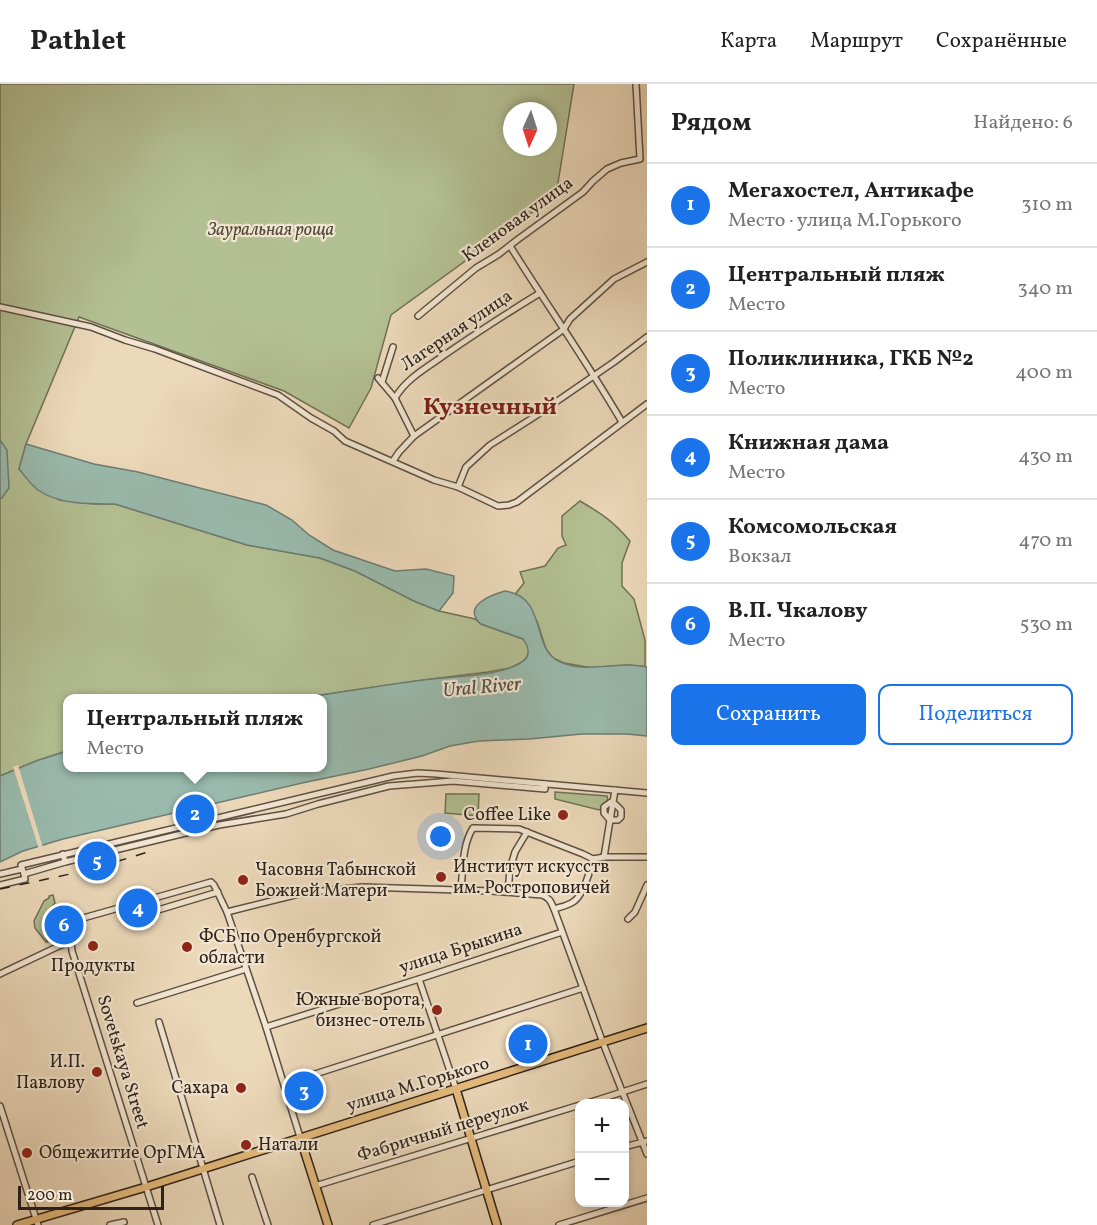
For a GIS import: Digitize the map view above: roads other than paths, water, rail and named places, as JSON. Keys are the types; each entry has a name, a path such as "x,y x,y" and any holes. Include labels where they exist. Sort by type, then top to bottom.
{"main road":[{"name":"улица М.Горького","path":"17,1225 37,1222 647,1028"},
{"path":"456,1089 497,1225"},
{"path":"300,1137 328,1225"}],"street":[{"name":"Кленовая улица","path":"418,315 476,268 583,192 607,169 640,159 636,84"},
{"path":"510,246 595,375 622,422"},
{"path":"393,461 414,436 564,329 570,319 614,279 647,262"},
{"name":"Лагерная улица","path":"395,398 401,388 417,375 481,330 540,293"},
{"path":"0,307 91,327 258,387 278,395 334,431 345,441 434,480 458,487 498,506 517,502 647,404"},
{"path":"458,487 466,467 490,445 614,362 647,337"},
{"path":"393,346 380,380 395,398 414,436"},
{"path":"0,885 25,879 21,865 393,776 418,773 436,774 647,793"},
{"path":"388,778 389,786"},
{"path":"0,874 65,862 219,825 286,814 389,786 453,782 545,789 545,784"},
{"path":"357,784 359,793"},
{"path":"613,803 615,790"},
{"path":"326,792 329,801"},
{"path":"283,802 286,814"},
{"path":"610,802 613,803 621,810 621,818 615,821 610,820 604,813 604,807 610,802"},
{"path":"255,809 258,819"},
{"path":"604,857 610,820"},
{"path":"193,824 195,831"},
{"path":"461,890 463,860 473,828 511,828 528,832 593,859 647,857"},
{"path":"508,892 510,869 515,852 528,832"},
{"path":"156,833 158,840"},
{"path":"93,847 95,855"},
{"path":"63,854 65,862"},
{"path":"554,909 574,902 578,897 593,859"},
{"path":"0,974 71,942 69,922 211,882 224,903 300,1137"},
{"path":"628,919 635,912 647,885"},
{"path":"227,912 303,893 362,887 542,895 550,900 554,909 603,1043 645,1142 647,1154"},
{"path":"186,889 189,900"},
{"path":"124,906 128,919 218,892"},
{"path":"172,893 175,904"},
{"path":"143,901 147,913"},
{"name":"улица Брыкина","path":"266,1027 562,932"},
{"name":"Sovetskaya Street","path":"71,942 158,1225"},
{"path":"137,1003 246,969"},
{"path":"419,979 456,1089"},
{"path":"284,1084 583,987"},
{"path":"159,1022 220,1225"},
{"path":"601,1099 647,1084"},
{"path":"0,1106 37,1222"},
{"name":"Фабричный переулок","path":"315,1186 575,1106"},
{"path":"629,1147 645,1142"},
{"path":"374,1225 575,1162"},
{"path":"252,1177 268,1225"},
{"path":"559,1225 647,1198"},
{"path":"586,1216 588,1225"},
{"path":"110,1225 124,1222"}],"water":[{"path":"0,440 7,450 9,488 0,499"},
{"path":"26,444 94,464 138,472 266,505 292,520 309,535 333,550 395,571 426,569 454,576 453,593 439,611 355,571 320,558 247,545 115,504 75,503 56,499 35,488 19,469"},
{"name":"Ural River","path":"505,591 518,595 527,602 533,611 548,652 563,663 581,667 628,665 647,667 647,736 582,734 479,741 450,746 422,756 369,769 63,839 23,851 0,862 0,776 63,752 63,772 327,772 327,694 416,681 478,675 513,667 525,660 528,648 523,639 481,624 476,618 474,612 476,607 493,595"}],"railway":[{"path":"0,889 89,870 148,852"}],"place":[{"name":"Центральный пляж","path":"195,814"},
{"name":"Coffee Like","path":"563,815"},
{"name":"Комсомольская","path":"97,861"},
{"name":"Институт искусств им. Ростроповичей","path":"441,877"},
{"name":"Часовня Табынской Божией Матери","path":"243,880"},
{"name":"Книжная дама","path":"138,908"},
{"name":"В.П. Чкалову","path":"64,925"},
{"name":"Продукты","path":"93,946"},
{"name":"ФСБ по Оренбургской области","path":"187,947"},
{"name":"Южные ворота, бизнес-отель","path":"437,1010"},
{"name":"Мегахостел, Антикафе","path":"528,1044"},
{"name":"И.П. Павлову","path":"97,1072"},
{"name":"Сахара","path":"241,1088"},
{"name":"Поликлиника, ГКБ №2","path":"304,1091"},
{"name":"Натали","path":"246,1145"},
{"name":"Общежитие ОрГМА","path":"27,1153"}],"district":[{"name":"Кузнечный","path":"490,408"}],"park label":[{"name":"Зауральная роща","path":"271,230"}]}
